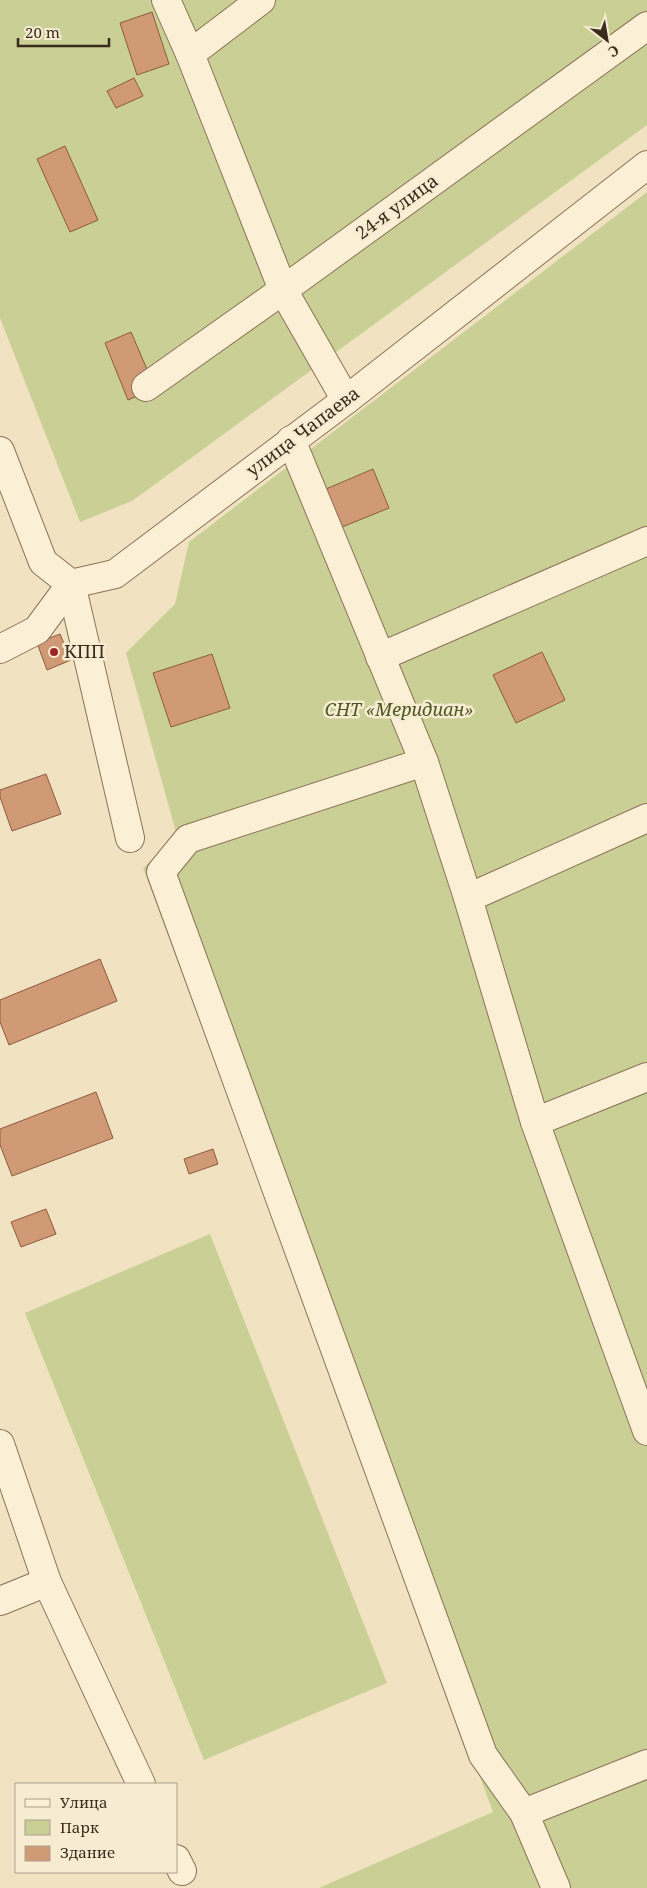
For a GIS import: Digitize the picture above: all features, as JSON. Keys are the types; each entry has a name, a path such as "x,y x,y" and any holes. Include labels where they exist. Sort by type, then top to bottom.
{"street":[{"path":"166,0 190,54 283,290 346,400"},
{"path":"190,54 261,0"},
{"name":"24-я улица","path":"146,387 647,26"},
{"name":"улица Чапаева","path":"71,584 115,574 346,400 647,165"},
{"path":"291,440 424,762 468,898 535,1122 647,1431"},
{"path":"0,451 43,562 71,584 130,838"},
{"path":"380,657 647,541"},
{"path":"0,649 37,630 71,584"},
{"path":"424,762 188,839 161,872 483,1755 524,1813 556,1888"},
{"path":"468,898 647,818"},
{"path":"535,1122 647,1077"},
{"path":"0,1444 47,1582 141,1783"},
{"path":"0,1601 47,1582"},
{"path":"524,1813 647,1764"}],"green space":[{"path":"0,0 647,0 647,125 132,501 80,522 0,318"},
{"name":"СНТ «Меридиан»","path":"647,192 647,1888 319,1888 493,1812 143,868 178,839 126,653 175,604 189,542"},
{"path":"210,1234 387,1683 204,1760 25,1313"}],"building":[{"path":"152,12 169,64 137,75 120,23"},
{"path":"134,78 143,96 116,108 107,91"},
{"path":"65,146 98,220 70,232 37,159"},
{"path":"131,332 155,388 128,400 105,343"},
{"path":"373,469 389,508 342,527 326,489"},
{"name":"КПП","path":"60,634 71,660 47,670 37,643"},
{"path":"542,652 565,700 516,723 493,675"},
{"path":"212,654 230,708 171,727 153,673"},
{"path":"46,774 61,814 12,831 0,797 0,790"},
{"path":"100,959 117,1001 9,1045 0,1022 0,1000"},
{"path":"96,1092 113,1138 12,1176 0,1145 0,1129"},
{"path":"213,1149 218,1164 189,1174 184,1159"},
{"path":"46,1209 56,1234 21,1247 11,1222"}],"place":[{"name":"КПП","path":"54,652"}]}
